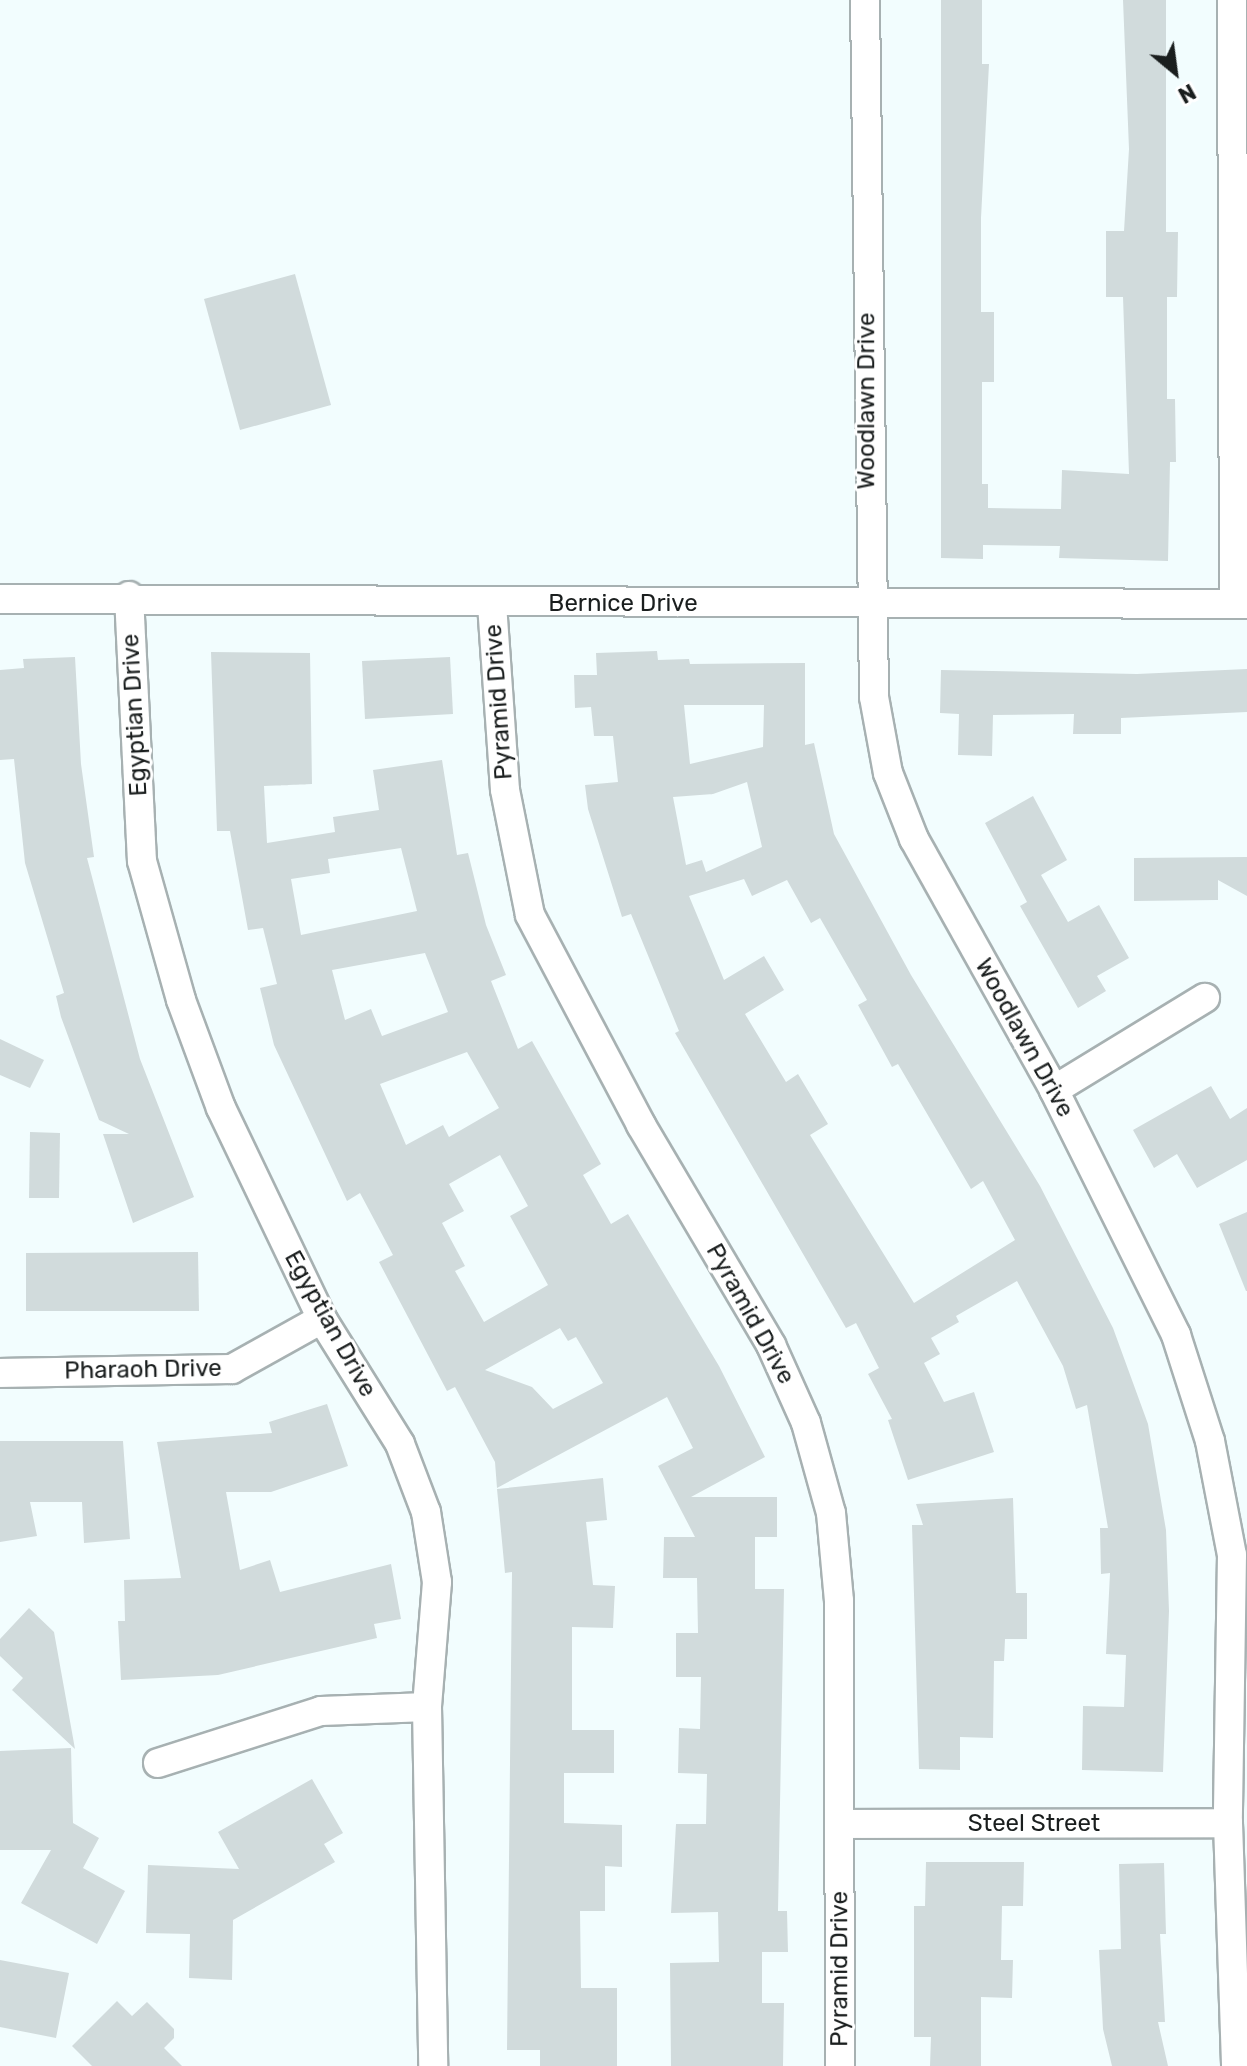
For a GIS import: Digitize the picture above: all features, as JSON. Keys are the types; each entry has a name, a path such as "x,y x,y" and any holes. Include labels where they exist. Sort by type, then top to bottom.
{"street":[{"name":"Woodlawn Drive","path":"865,0 869,603 874,697 888,773 914,839 1054,1090 1176,1335 1210,1441 1232,1555 1228,1823 1236,2066"},
{"path":"1232,0 1241,604"},
{"name":"Bernice Drive","path":"0,599 129,596 492,604 1241,604"},
{"name":"Egyptian Drive","path":"129,596 142,861 181,1000 221,1108 322,1319 400,1444 426,1512 437,1582 427,1707 433,2066"},
{"name":"Pyramid Drive","path":"492,604 505,790 530,915 641,1125 771,1345 806,1423 831,1513 838,1586 840,2066"},
{"path":"1054,1090 1205,998"},
{"name":"Pharaoh Drive","path":"0,1373 232,1369 322,1319"},
{"path":"158,1763 321,1711 427,1707"},
{"name":"Steel Street","path":"840,1824 1228,1823"}],"building":[{"path":"941,0 982,0 982,64 989,64 981,218 981,312 994,312 994,382 982,382 982,484 988,484 988,508 1061,509 1062,470 1129,474 1123,297 1106,297 1106,231 1124,231 1129,149 1123,0 1166,0 1166,232 1178,232 1177,297 1167,297 1167,399 1175,399 1176,462 1170,462 1168,561 1059,558 1060,546 983,545 983,559 941,558"},
{"path":"295,274 331,405 240,430 204,299"},
{"path":"657,651 658,660 689,659 690,664 805,663 805,745 814,743 834,834 911,975 1040,1186 1113,1328 1148,1424 1166,1530 1169,1611 1163,1772 1082,1770 1083,1706 1124,1707 1126,1655 1106,1654 1110,1573 1101,1574 1100,1528 1108,1528 1087,1405 1076,1409 1063,1366 1017,1281 956,1316 959,1322 931,1338 940,1354 924,1363 944,1402 974,1392 994,1452 908,1480 888,1420 892,1419 868,1374 879,1368 856,1323 846,1328 675,1033 679,1031 631,914 622,917 588,809 585,785 618,782 613,736 594,736 591,707 575,708 574,675 597,675 596,653","holes":["684,705 764,705 763,747 690,764","747,782 762,847 706,872 702,860 686,865 673,797 713,794","744,879 752,896 787,880 811,923 820,918 867,1000 858,1005 892,1067 898,1064 971,1189 983,1181 1015,1240 914,1303 810,1135 828,1124 798,1074 786,1082 745,1014 784,990 764,956 724,980 689,896"]},
{"path":"211,652 310,653 312,784 264,786 267,843 335,832 333,817 379,810 373,770 442,760 457,855 468,853 486,925 506,975 491,981 518,1049 532,1041 601,1164 583,1175 611,1224 628,1214 719,1366 765,1457 691,1497 777,1497 777,1537 755,1537 755,1589 784,1589 778,1911 787,1911 788,1952 762,1952 762,2003 784,2003 783,2066 671,2066 670,1963 719,1962 718,1912 671,1913 676,1824 706,1824 707,1774 678,1773 679,1728 700,1729 701,1677 676,1677 676,1633 698,1633 697,1578 663,1578 664,1537 695,1537 658,1466 693,1448 667,1397 497,1488 495,1462 455,1387 447,1391 379,1262 393,1255 360,1193 347,1201 274,1045 260,988 277,984 263,928 248,930 230,831 217,831","holes":["401,848 417,911 301,935 291,879 330,873 328,859","425,953 448,1012 382,1036 371,1009 345,1020 332,970","467,1052 499,1108 449,1137 443,1125 406,1145 380,1084","500,1155 528,1206 510,1216 548,1285 484,1322 455,1271 465,1266 442,1223 464,1211 449,1184","560,1328 568,1341 576,1337 603,1383 553,1409 532,1387 485,1370"]},
{"path":"75,657 81,764 94,857 87,858 140,1059 194,1197 133,1223 103,1134 129,1134 99,1120 61,1017 56,996 64,993 25,863 14,759 0,760 0,670 24,668 23,659"},
{"path":"450,657 453,714 365,719 362,661"},
{"path":"1247,669 1247,712 1121,718 1121,734 1073,734 1074,714 993,715 992,756 958,755 959,714 940,713 941,670 1137,674"},
{"path":"1033,796 1067,860 1041,875 1068,922 1099,905 1129,958 1097,976 1106,991 1078,1008 1020,906 1027,902 985,823"},
{"path":"1247,857 1247,896 1218,880 1218,900 1134,901 1134,858"},
{"path":"0,1039 44,1060 30,1088 0,1075"},
{"path":"1211,1086 1230,1119 1247,1108 1247,1160 1197,1188 1177,1154 1154,1168 1133,1130"},
{"path":"30,1132 60,1133 59,1198 29,1198"},
{"path":"1247,1212 1247,1291 1246,1291 1219,1224"},
{"path":"198,1252 199,1311 26,1311 26,1253"},
{"path":"327,1404 348,1466 271,1492 226,1492 240,1570 270,1560 280,1592 391,1564 401,1619 374,1624 377,1638 218,1675 121,1680 118,1621 125,1621 124,1580 181,1578 157,1442 272,1433 269,1422"},
{"path":"0,1441 123,1441 130,1539 84,1543 82,1502 30,1502 37,1536 0,1542"},
{"path":"603,1478 607,1520 586,1522 593,1585 615,1586 613,1628 572,1627 572,1730 614,1730 614,1773 564,1773 564,1823 622,1825 622,1867 605,1866 605,1911 580,1911 581,1988 617,1988 617,2066 540,2066 540,2050 507,2050 512,1572 505,1573 497,1489"},
{"path":"1013,1498 1016,1593 1027,1593 1027,1639 1005,1639 1004,1661 994,1661 993,1738 960,1737 960,1770 919,1769 912,1525 923,1525 916,1504"},
{"path":"29,1608 54,1632 75,1749 12,1690 23,1678 0,1656 0,1639"},
{"path":"71,1748 73,1823 99,1838 83,1868 125,1891 97,1944 21,1903 51,1850 0,1850 0,1751"},
{"path":"312,1779 343,1833 324,1844 335,1862 233,1920 232,1980 189,1978 190,1934 146,1933 148,1865 239,1869 218,1832"},
{"path":"926,1862 1024,1862 1023,1906 1002,1906 1001,1960 1013,1960 1012,1998 981,1997 981,2066 930,2066 931,2037 914,2037 914,1906 925,1906"},
{"path":"1164,1863 1166,1934 1160,1934 1165,2022 1158,2022 1168,2066 1112,2066 1103,2029 1099,1950 1121,1949 1119,1864"},
{"path":"0,1960 69,1973 56,2038 0,2027"},
{"path":"117,2001 132,2016 147,2002 174,2029 174,2038 164,2048 182,2066 92,2066 72,2046"}]}
